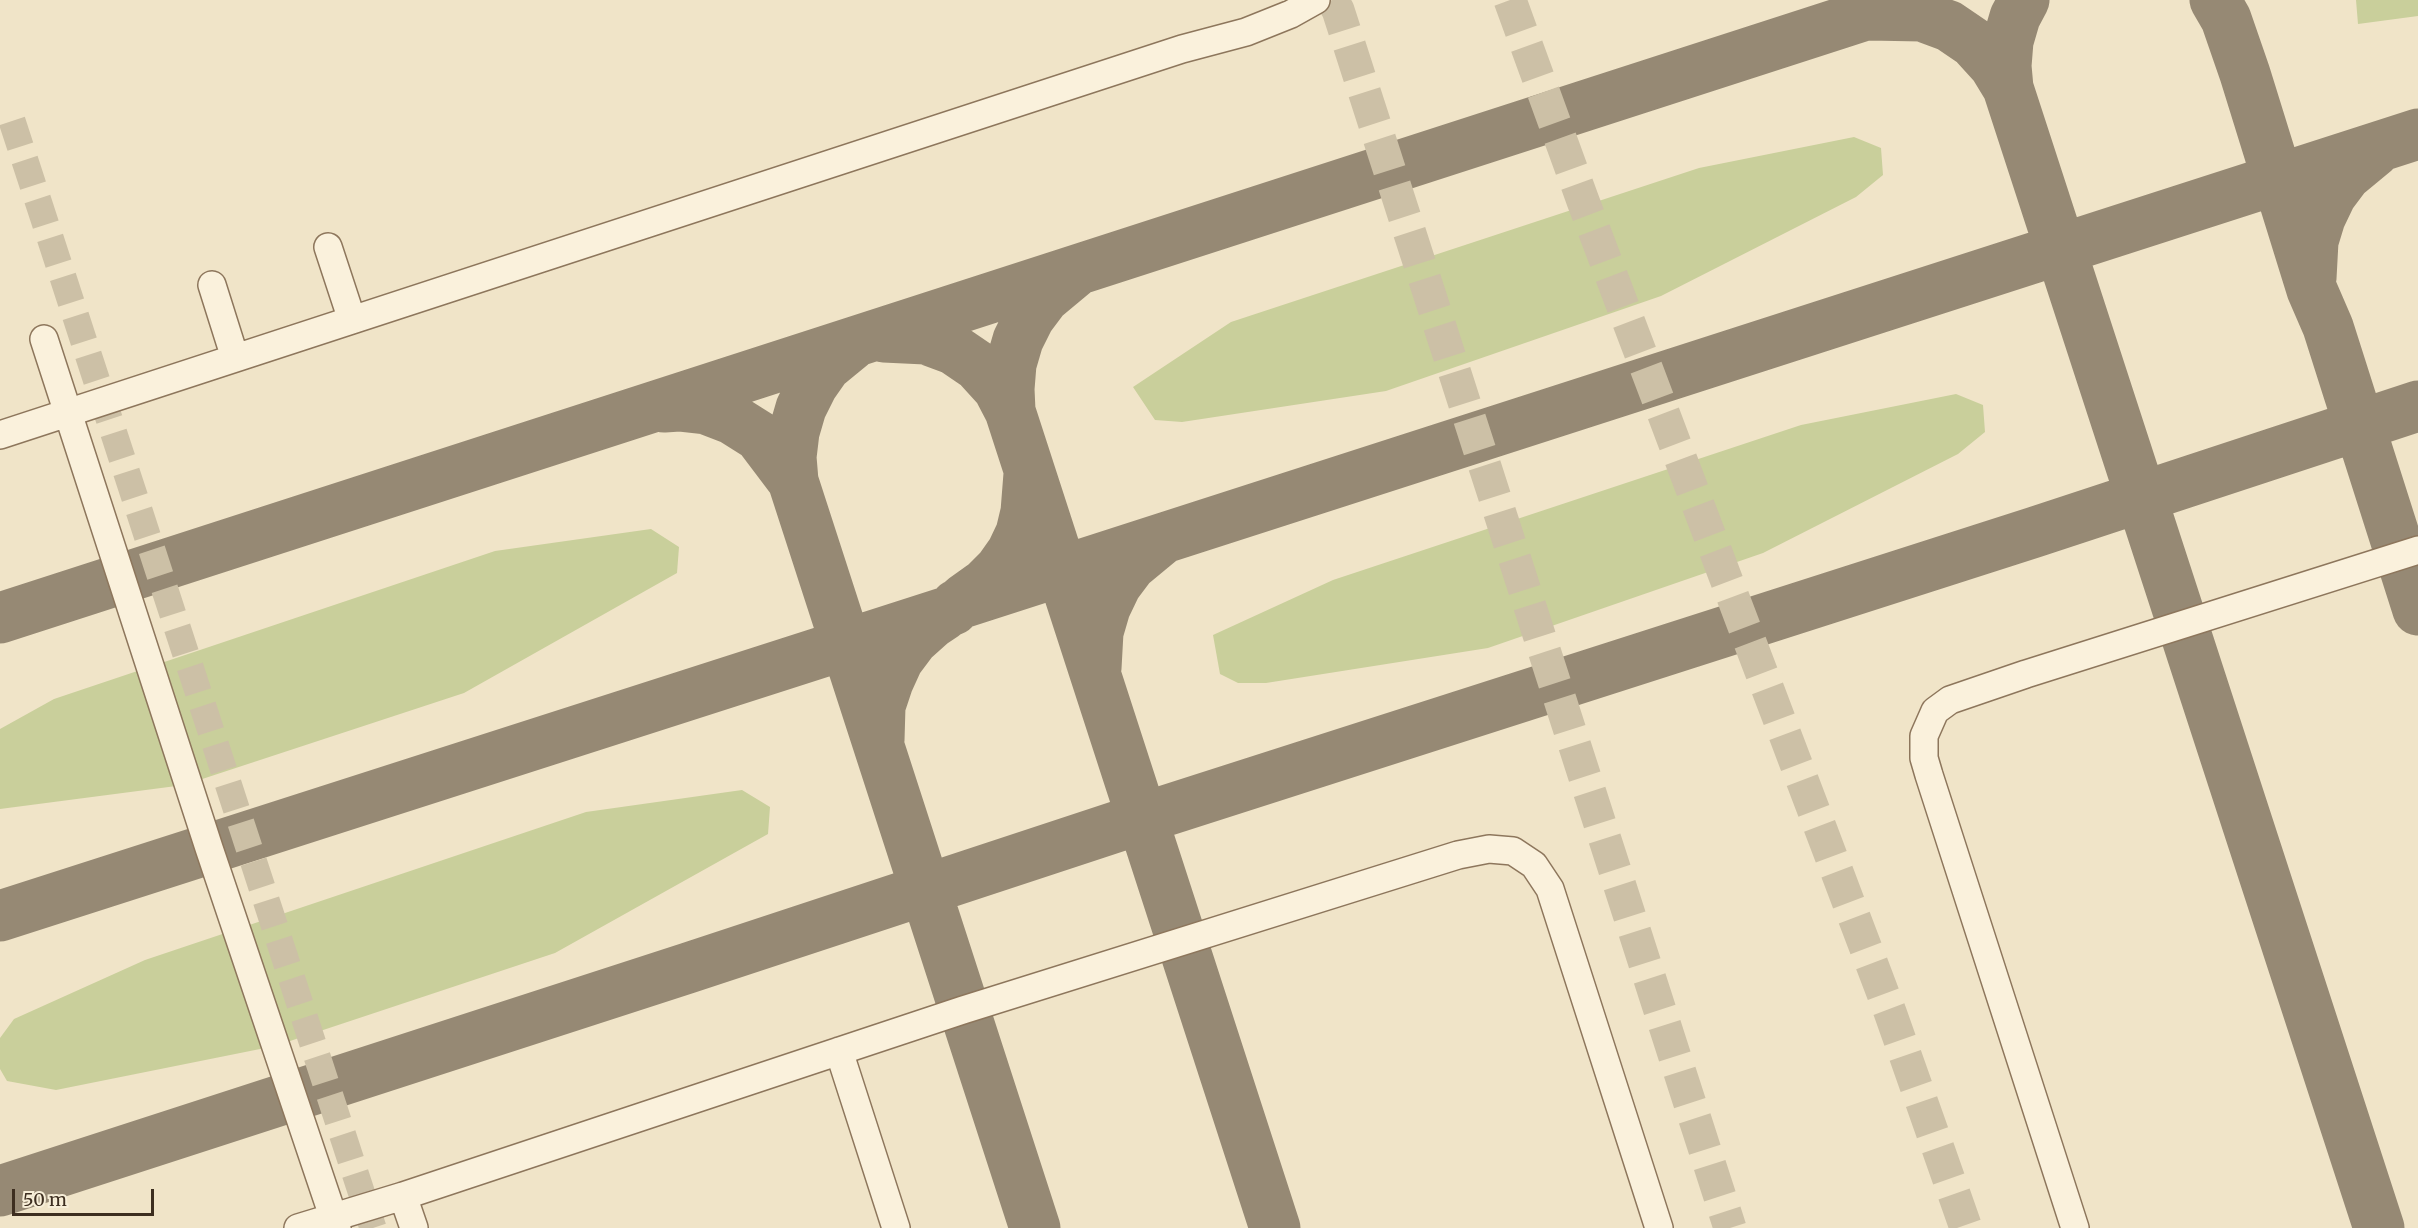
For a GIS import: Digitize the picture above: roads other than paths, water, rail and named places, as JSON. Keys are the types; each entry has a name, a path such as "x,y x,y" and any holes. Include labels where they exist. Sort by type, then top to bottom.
{"lane":[{"path":"0,435 1182,50 1246,32 1291,14 1316,0"},
{"path":"328,247 352,320"},
{"path":"212,285 235,358"},
{"path":"44,339 291,1096 335,1222"},
{"path":"2075,1228 1924,758 1924,736 1935,711 1950,699 2418,550"},
{"path":"298,1228 335,1222 403,1196 1149,951 1458,855 1489,849 1512,851 1534,865 1550,889 1659,1228"},
{"path":"839,1051 896,1228"},
{"path":"403,1196 414,1228"}],"tunnel":[{"path":"1332,0 1338,10 1730,1228"},
{"path":"1510,0 1583,201 1890,1012 1966,1228"},
{"path":"12,121 373,1228"}]}
